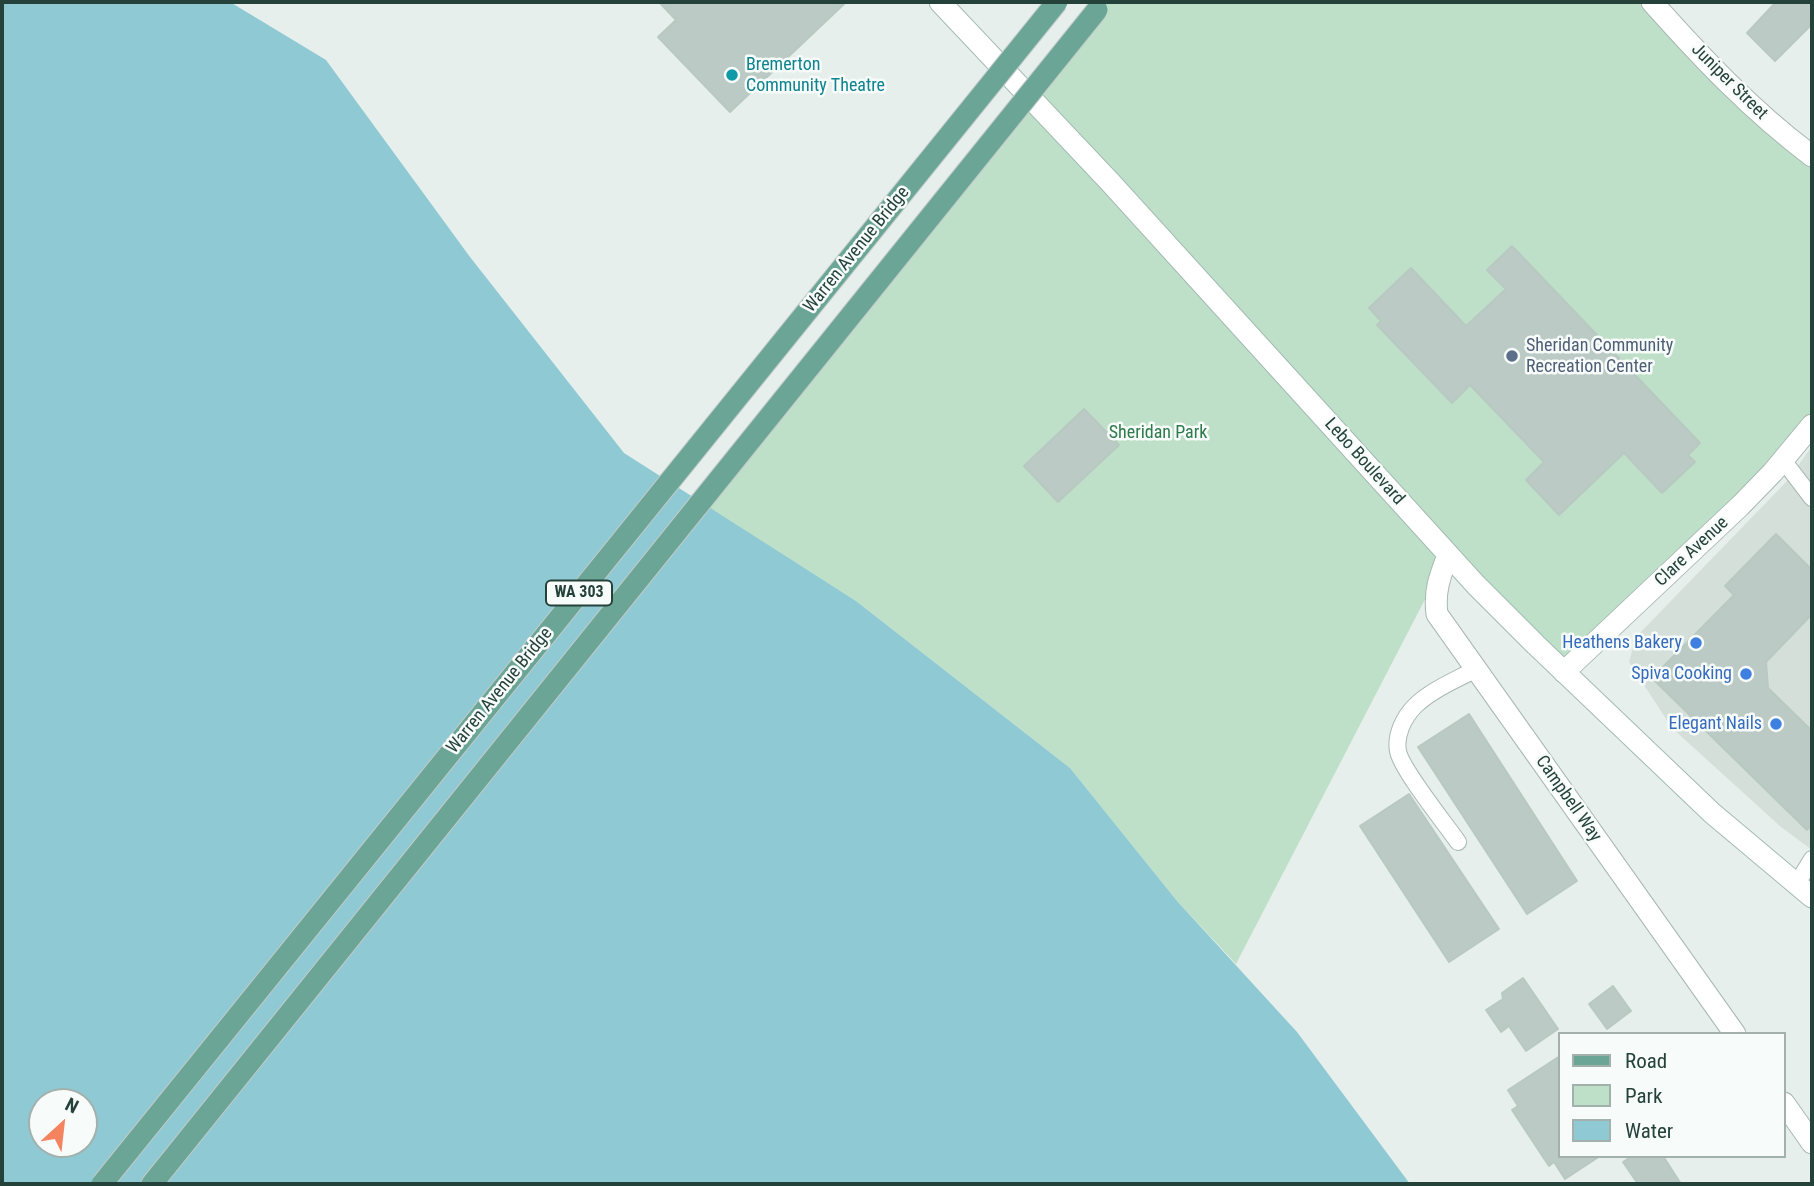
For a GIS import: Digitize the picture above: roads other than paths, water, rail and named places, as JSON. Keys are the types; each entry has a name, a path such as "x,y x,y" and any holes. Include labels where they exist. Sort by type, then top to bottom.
{"main road":[{"name":"Lebo Boulevard","path":"940,2 1110,182 1448,555 1564,672 1712,813 1804,891"},
{"name":"Warren Avenue Bridge","path":"102,1184 1057,2"},
{"name":"Juniper Street","path":"1652,2 1719,76 1776,129 1812,156"},
{"name":"Warren Avenue Bridge","path":"152,1184 1098,6"},
{"name":"Clare Avenue","path":"1564,672 1740,506 1812,425"},
{"name":"Campbell Way","path":"1448,555 1436,586 1437,614 1734,1032"},
{"path":"1786,1106 1812,1143"}],"lane":[{"path":"1783,460 1812,498"},
{"path":"1458,842 1405,767 1398,752 1398,735 1404,720 1416,705 1476,669"},
{"path":"1804,891 1812,859"}],"water":[{"path":"2,2 230,2 326,60 470,257 624,453 856,601 1070,768 1177,901 1297,1032 1410,1184 2,1184"}],"place":[{"name":"Bremerton Community Theatre","path":"732,75"},
{"name":"Sheridan Community Recreation Center","path":"1512,356"},
{"name":"Heathens Bakery","path":"1696,643"},
{"name":"Spiva Cooking","path":"1746,674"},
{"name":"Elegant Nails","path":"1776,724"}],"park label":[{"name":"Sheridan Park","path":"1158,433"}]}
